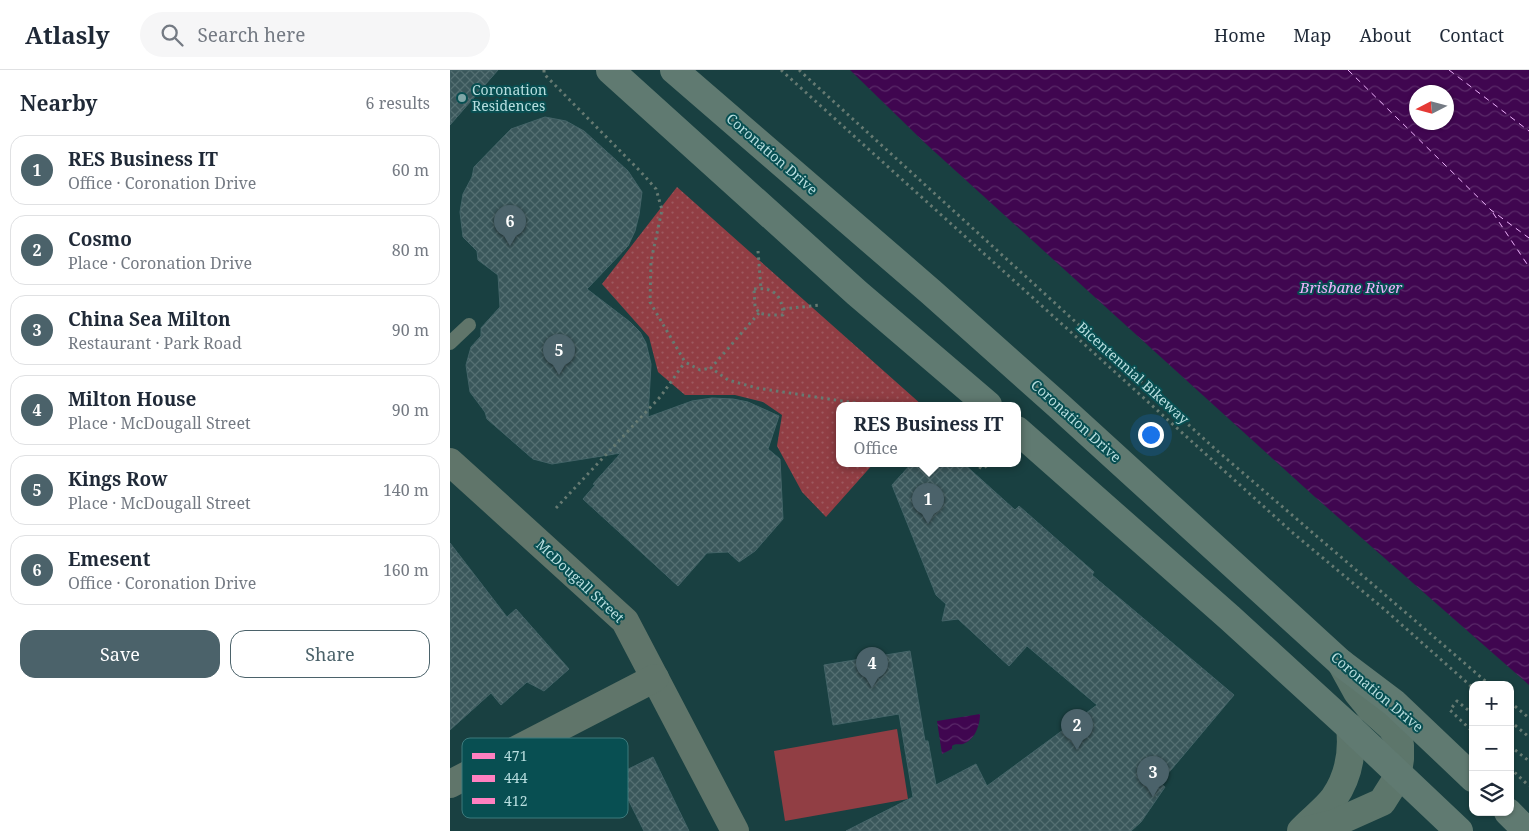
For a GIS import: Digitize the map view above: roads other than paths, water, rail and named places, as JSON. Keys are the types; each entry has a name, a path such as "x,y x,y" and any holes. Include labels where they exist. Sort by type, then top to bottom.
{"highway":[{"path":"610,70 857,293 984,402"},
{"name":"Coronation Drive","path":"674,70 1045,393 1341,663 1394,703 1469,774"},
{"path":"1021,434 1350,727 1459,831"},
{"path":"1512,816 1527,831"}],"street":[{"name":"McDougall Street","path":"450,462 625,621 735,831"},
{"path":"1302,831 1335,823 1382,802 1394,783 1398,772 1400,745 1398,738 1357,692 1341,663"},
{"path":"539,738 655,678"},
{"path":"1302,831 1334,798 1346,774 1351,751 1350,727"},
{"path":"450,784 462,778"},
{"path":"1503,816 1507,831"}],"lane":[{"path":"450,343 469,325"}],"water":[{"name":"Brisbane River","path":"850,70 1529,70 1529,685 1315,497 925,143"},
{"path":"980,714 974,736 963,744 953,745 952,749 942,754 937,721"}],"place":[{"name":"Coronation Residences","path":"462,98"},
{"name":"Emesent","path":"510,246"},
{"name":"Kings Row","path":"559,375"},
{"name":"RES Business IT","path":"928,524"},
{"name":"Milton House","path":"872,688"},
{"name":"Cosmo","path":"1077,750"},
{"name":"China Sea Milton","path":"1153,797"}]}
